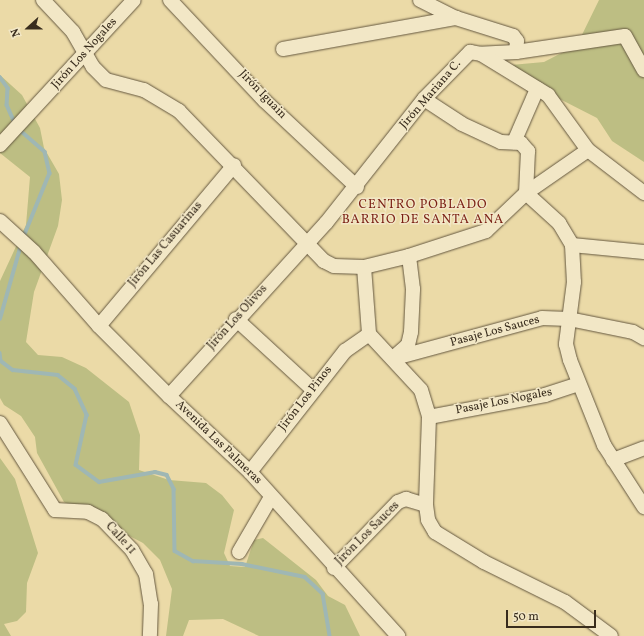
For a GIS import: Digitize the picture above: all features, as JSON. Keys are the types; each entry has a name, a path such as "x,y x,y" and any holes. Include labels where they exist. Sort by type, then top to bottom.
{"street":[{"path":"43,0 86,52 93,67 106,80 159,97 179,111 234,165 308,242 324,261 334,266 364,267 409,256 486,231 526,193 588,150"},
{"name":"Jirón Los Nogales","path":"4,141 37,108 134,0"},
{"name":"Jirón Iguain","path":"170,0 265,101 357,187"},
{"path":"420,0 456,18 513,36 518,47 516,52"},
{"path":"283,49 456,18"},
{"path":"481,54 516,52 625,36 644,70"},
{"name":"Jirón Mariana C.","path":"308,242 357,187 424,99 465,56 474,51 481,54"},
{"path":"481,54 537,89 563,112 588,150 644,193"},
{"path":"514,142 537,89"},
{"path":"424,99 462,124 501,142 514,142 525,145 528,150 526,193"},
{"name":"Jirón Las Casuarinas","path":"99,326 234,165"},
{"path":"526,193 559,223 572,245 574,282 566,344 578,384 613,460 644,507"},
{"name":"Avenida Las Palmeras","path":"1,222 34,252 99,326 169,396 250,472 334,568 398,636"},
{"name":"Jirón Los Olivos","path":"169,396 236,319 308,242"},
{"path":"572,245 644,252"},
{"path":"393,358 408,345 411,332 413,289 409,256"},
{"path":"364,267 370,334 421,390 429,417 426,505 428,520 448,541 565,602 601,634"},
{"path":"236,319 312,390"},
{"name":"Pasaje Los Sauces","path":"393,358 516,327 531,320 570,319 633,332 644,338"},
{"name":"Jirón Los Pinos","path":"250,472 312,390 345,351 370,334"},
{"name":"Pasaje Los Nogales","path":"429,417 545,395 578,384"},
{"name":"Calle 11","path":"0,423 55,510 88,512 102,519 132,550 146,574 151,604 150,636"},
{"path":"613,460 644,448"},
{"path":"238,552 271,497"},
{"name":"Jirón Los Sauces","path":"334,568 398,502 406,499 426,505"}],"green space":[{"path":"599,0 644,0 644,162 612,141 597,118 548,93 511,65 544,62 577,45"},
{"path":"0,75 22,95 40,128 44,148 59,174 62,200 58,226 34,292 26,342 38,355 62,357 86,368 129,402 140,435 139,470 169,480 206,483 222,495 234,510 224,553 230,566 245,567 254,540 263,538 316,580 328,596 345,605 360,636 259,636 223,619 189,620 183,636 166,636 172,589 160,560 143,543 64,502 37,453 35,437 21,416 4,405 0,398 0,281 26,225 30,177 0,153"},
{"path":"0,458 15,479 38,553 27,583 26,612 17,621 4,624 11,636 0,636"}],"waterway":[{"path":"0,77 8,88 7,105 15,123"},
{"path":"20,130 45,152 50,173 24,237"},
{"path":"0,319 21,245"},
{"path":"0,353 1,361 13,370 58,375 75,389 87,415 76,465 99,482 155,472 167,475 174,489 175,551 193,561 242,564 305,577 323,594 330,636"}],"district":[{"name":"CENTRO POBLADO BARRIO DE SANTA ANA","path":"423,214"}]}
